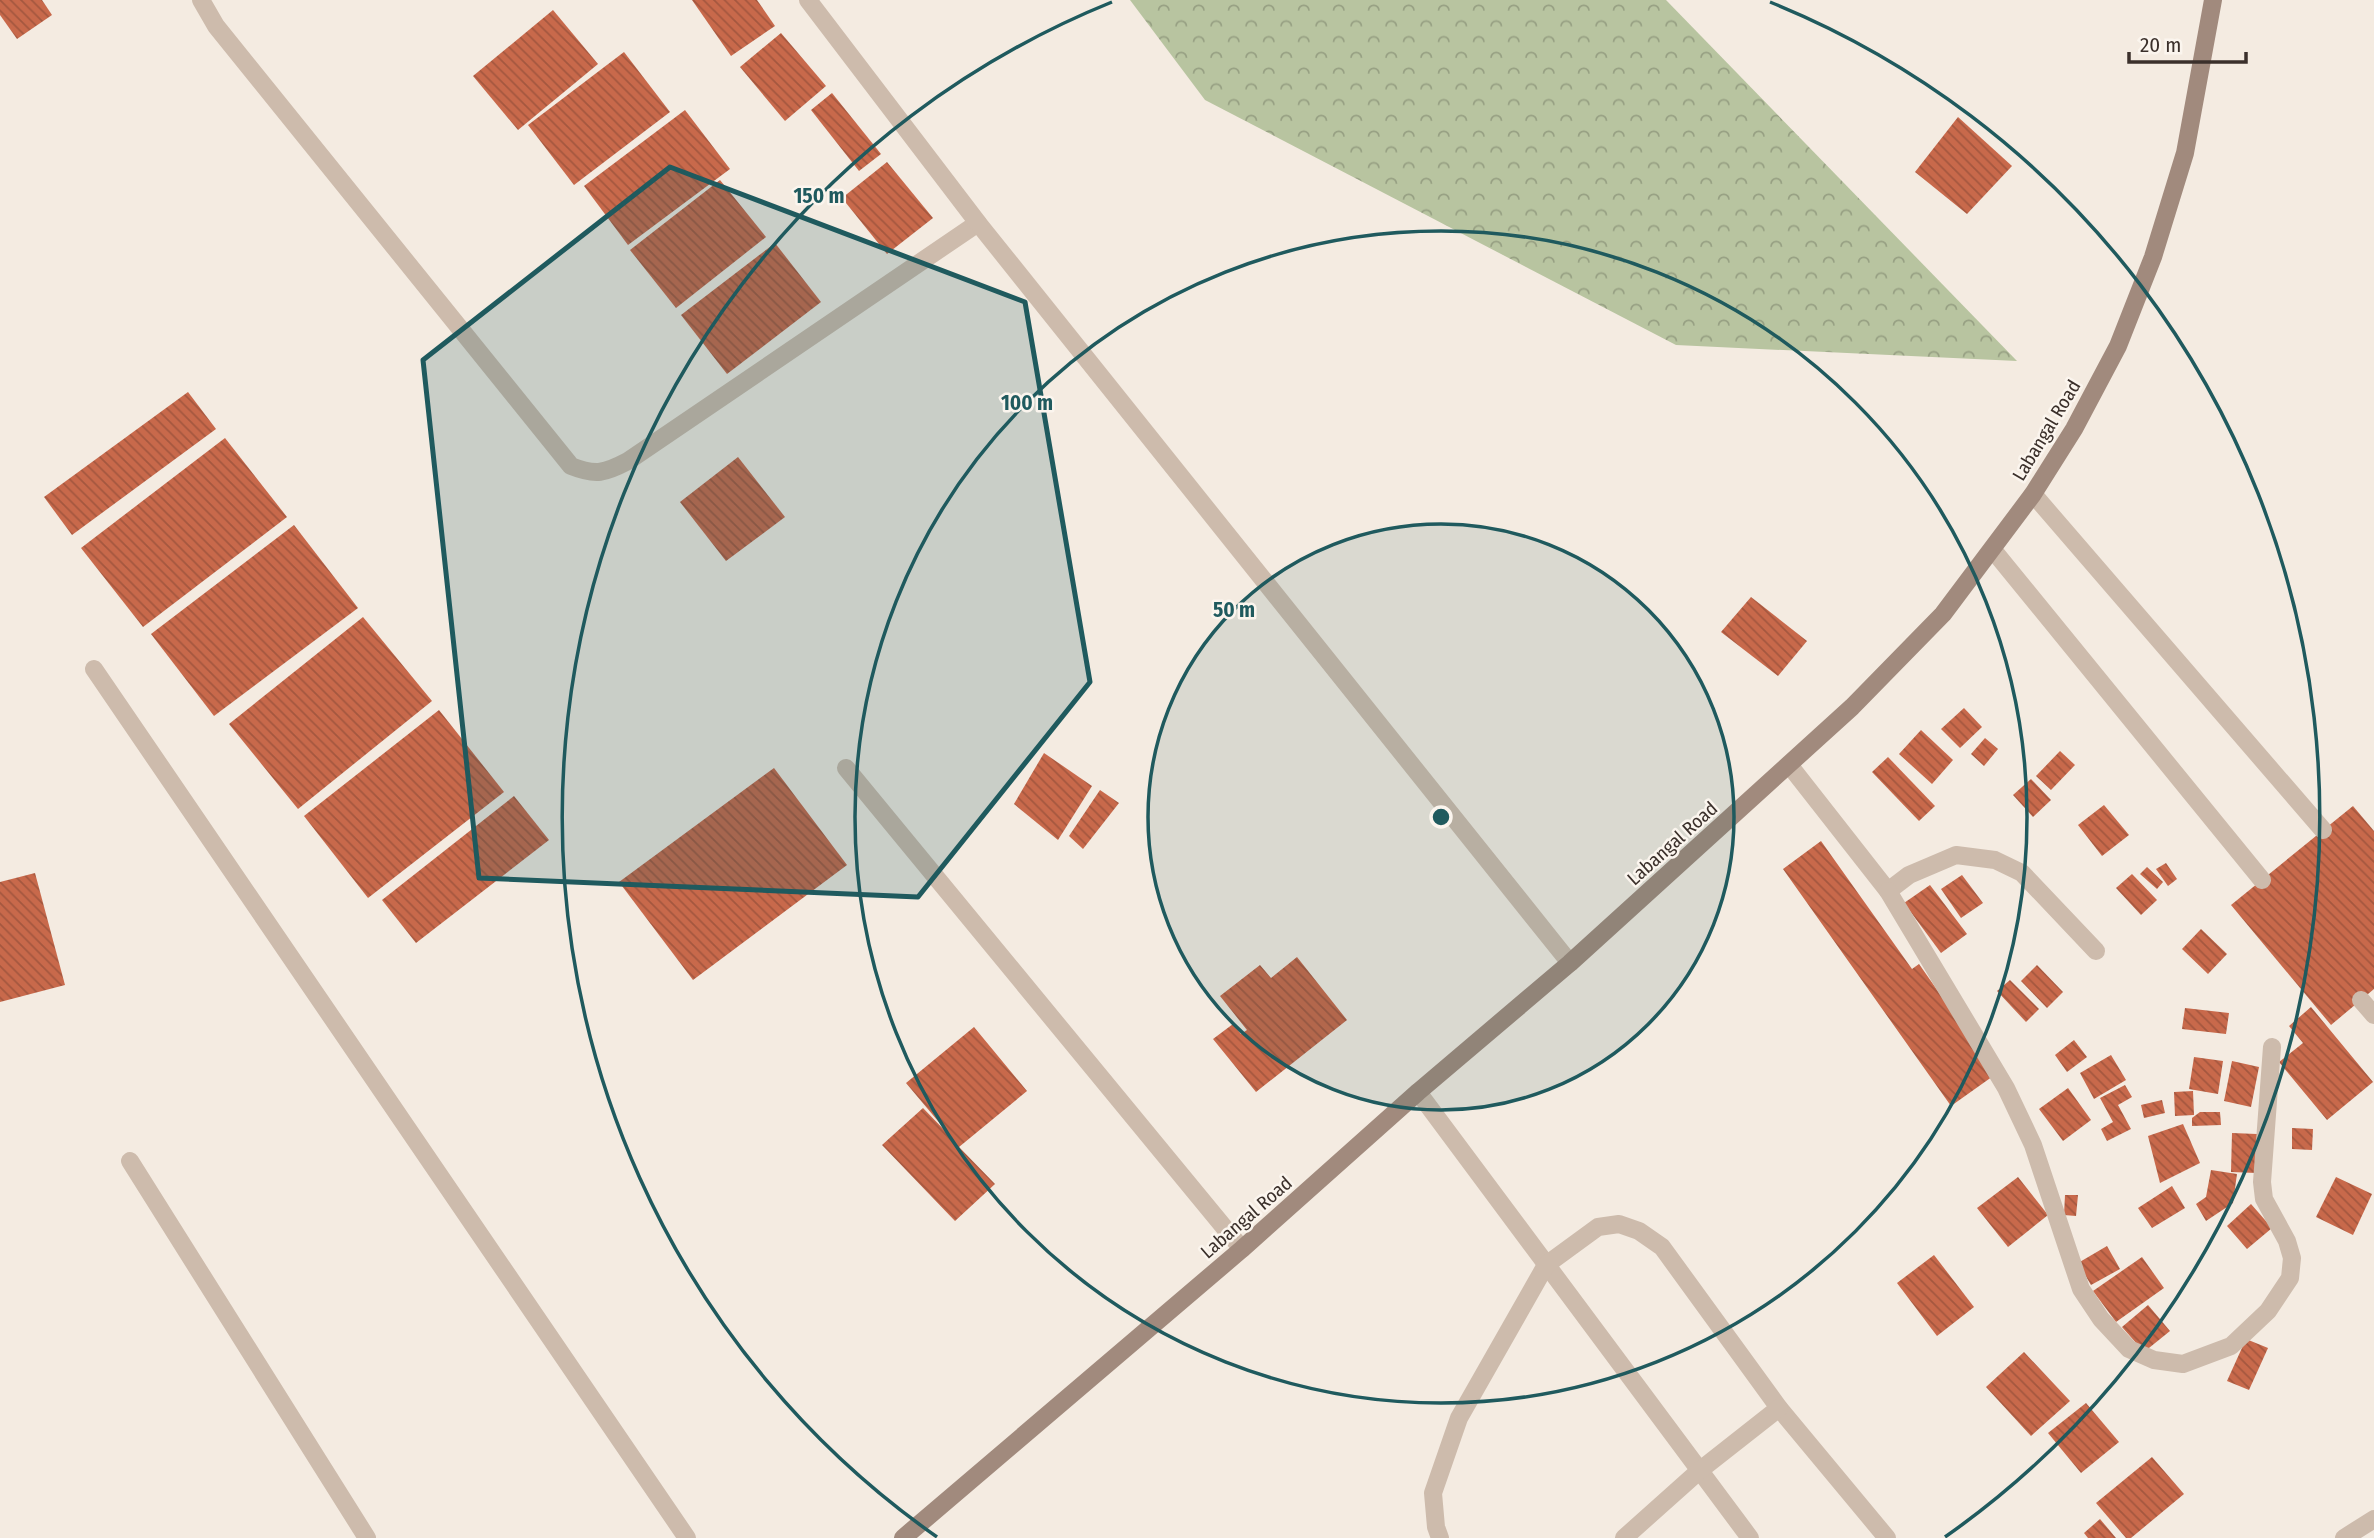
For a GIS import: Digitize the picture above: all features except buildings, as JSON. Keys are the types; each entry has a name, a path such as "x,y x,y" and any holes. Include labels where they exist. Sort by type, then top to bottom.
{"main road":[{"name":"Labangal Road","path":"904,1538 1242,1249 1418,1092 1570,963 1790,766 1899,662 1943,614 1993,551 2033,494 2074,429 2118,346 2153,257 2185,153 2213,0"}],"street":[{"path":"201,0 216,26 571,466 588,473 607,472 628,461 978,223"},
{"path":"808,0 978,223 1570,963"},
{"path":"2033,494 2323,830"},
{"path":"1993,551 2262,880"},
{"path":"94,669 687,1538"},
{"path":"1790,766 1888,891 2006,1088 2033,1145 2081,1289 2101,1319 2129,1349 2154,1360 2183,1364 2231,1346 2268,1311 2290,1278 2292,1258 2287,1241 2264,1199 2262,1182 2272,1047"},
{"path":"846,768 1242,1249"},
{"path":"1888,891 1909,875 1956,855 1994,860 2022,873 2096,951"},
{"path":"2361,1000 2374,1015"},
{"path":"1418,1092 1750,1538"},
{"path":"130,1161 367,1538"},
{"path":"1440,1538 1436,1527 1433,1493 1459,1418 1546,1265 1598,1227 1619,1224 1639,1231 1662,1247 1779,1408 1887,1538"},
{"path":"1624,1538 1699,1471 1779,1408"},
{"path":"2344,1538 2374,1519"}],"highlighted area":[{"path":"670,167 1025,302 1090,682 918,897 479,878 423,360"}],"green space":[{"path":"1130,0 1666,0 2017,361 1676,345 1205,100"}]}
